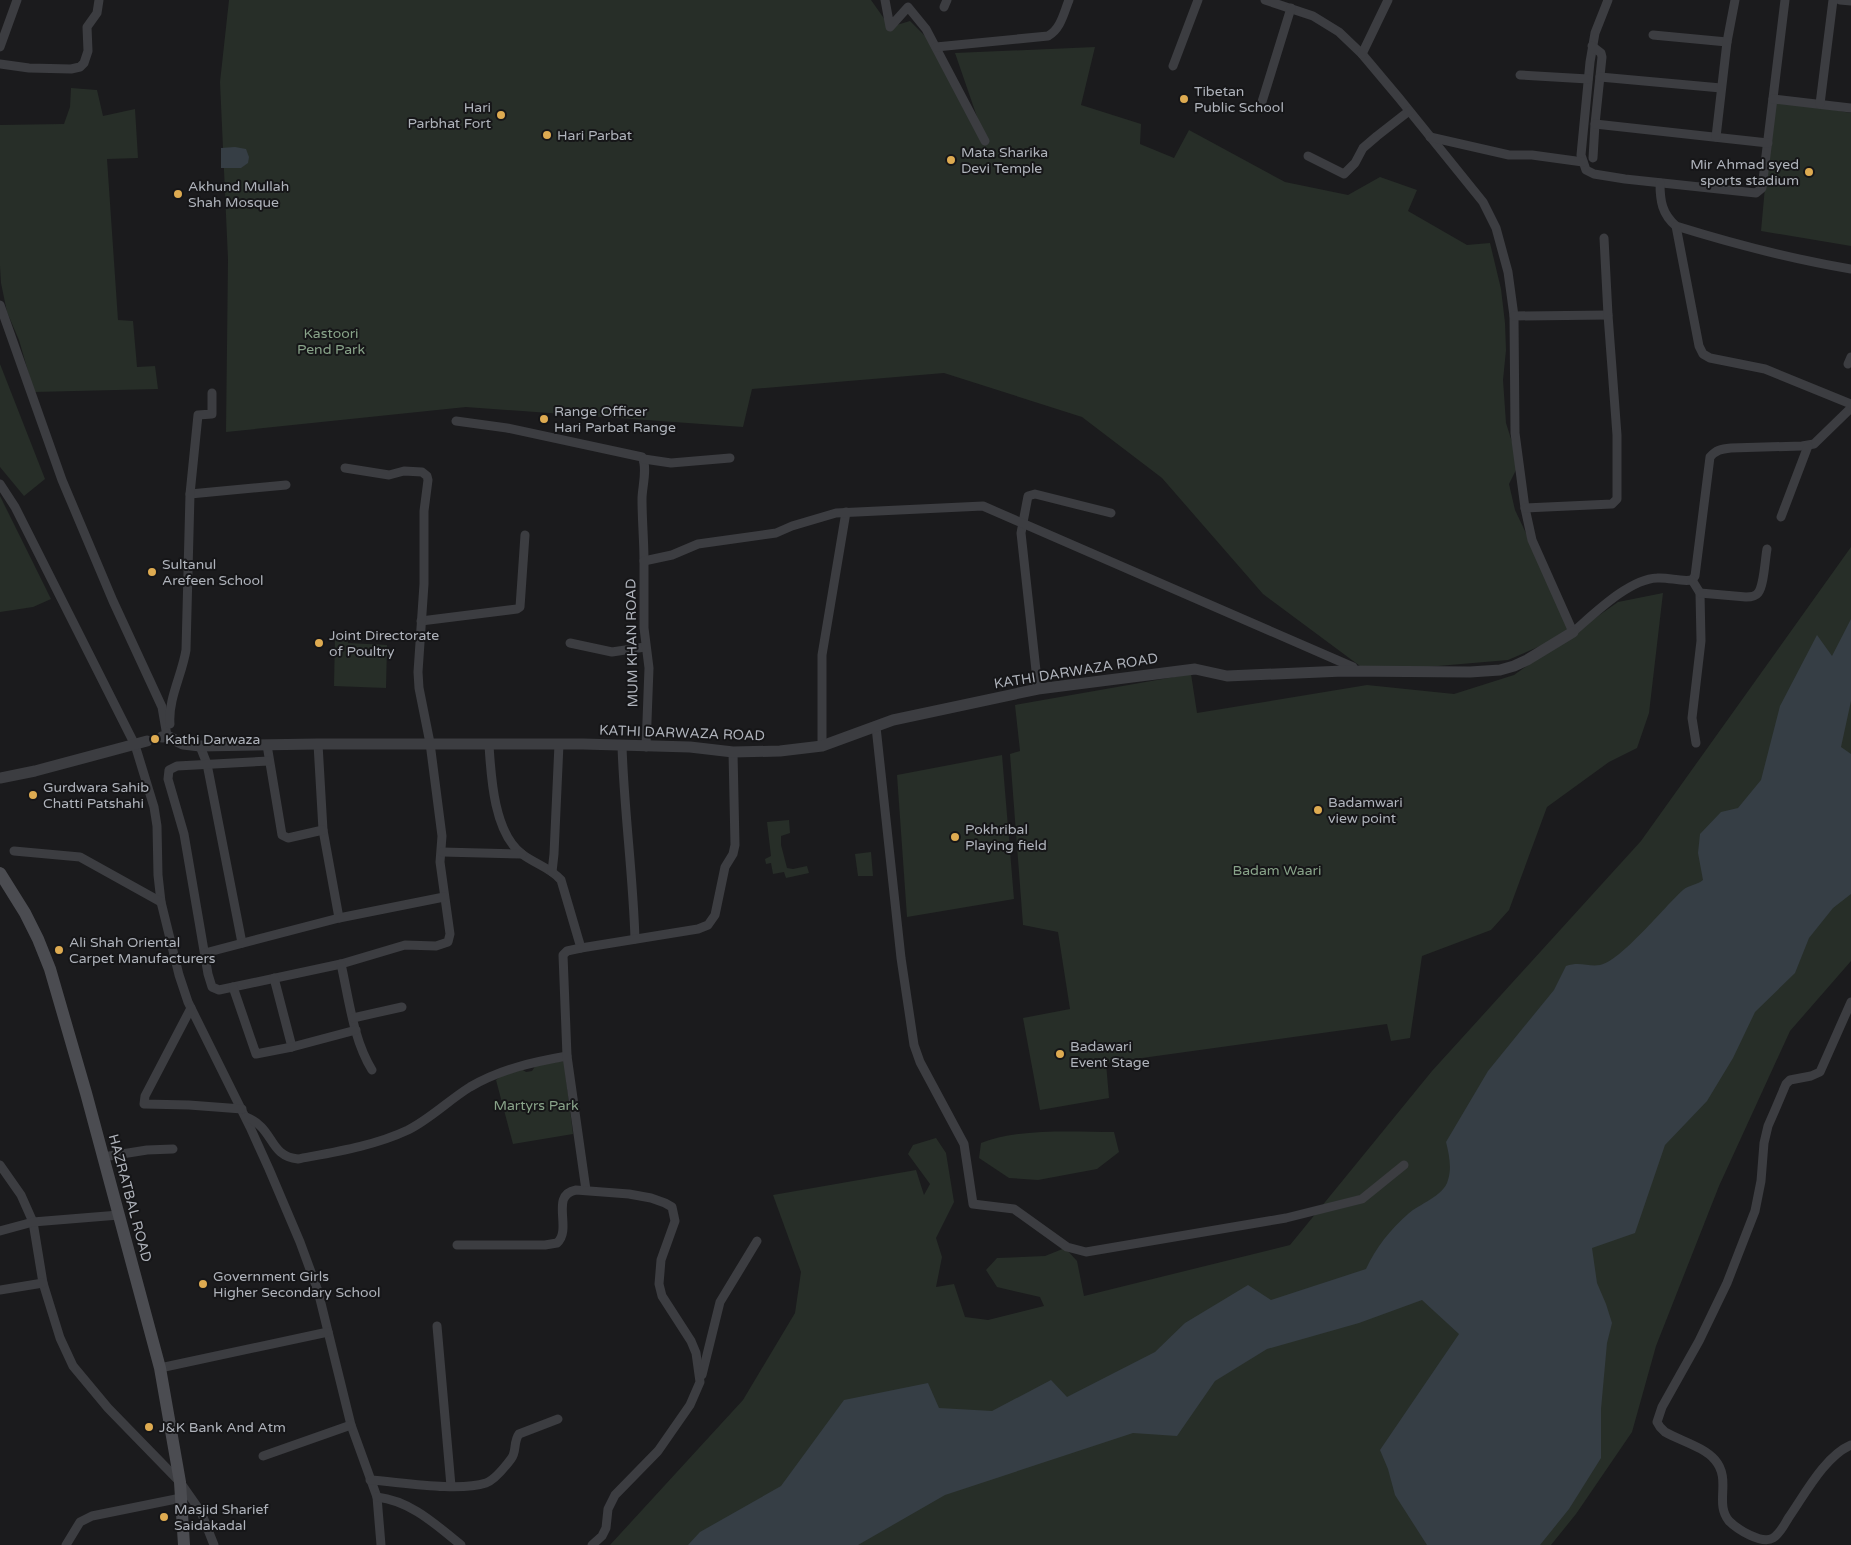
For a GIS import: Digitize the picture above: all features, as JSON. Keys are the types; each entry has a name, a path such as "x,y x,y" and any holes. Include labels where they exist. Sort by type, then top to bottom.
{"main road":[{"name":"HAZRATBAL ROAD","path":"0,872 25,913 47,962 104,1157 160,1368 180,1482 184,1545"}],"street":[{"path":"0,47 17,0"},
{"path":"0,64 29,68 71,69 80,67 84,63 88,51 87,26 97,13 99,0"},
{"path":"885,0 890,27 908,7 926,29 985,141"},
{"path":"936,47 1048,36 1059,26 1070,0"},
{"path":"1173,66 1198,0"},
{"path":"1265,0 1313,16 1339,32 1362,54 1483,202 1496,228 1508,272 1514,316 1515,433 1525,508 1532,540 1573,632"},
{"path":"1362,54 1388,0"},
{"path":"1608,0 1592,46 1581,155 1586,170 1594,174 1660,184 1756,193 1760,192 1762,188 1786,0"},
{"path":"1716,137 1727,42 1735,0"},
{"path":"1820,104 1833,0"},
{"path":"1840,0 1851,1"},
{"path":"1261,106 1290,8"},
{"path":"1653,35 1727,42"},
{"path":"1592,46 1602,54 1595,124 1594,158"},
{"path":"1520,75 1588,79"},
{"path":"1600,77 1721,88"},
{"path":"1773,99 1851,108"},
{"path":"1308,156 1344,174 1355,163 1363,148 1409,111"},
{"path":"1595,124 1768,143"},
{"path":"1430,138 1509,155 1532,155 1583,162"},
{"path":"1660,184 1662,208 1668,219 1676,226 1751,248 1800,260 1851,269"},
{"path":"1676,226 1703,354 1710,358 1765,368 1851,404"},
{"path":"1525,508 1612,504 1617,499 1617,435 1604,238"},
{"path":"0,305 62,480 113,601 162,707 167,737"},
{"path":"1514,316 1608,315"},
{"path":"167,737 170,706 183,668 186,650 190,494 198,415 212,414 212,393"},
{"path":"1696,743 1692,718 1701,641 1700,593 1692,580 1710,458 1715,452 1722,449 1808,446 1814,444 1851,408"},
{"path":"456,421 508,428 638,455 644,460 671,463 730,458"},
{"path":"1781,517 1808,446"},
{"path":"644,460 642,499 644,561"},
{"path":"269,761 172,767 169,770 168,779 184,834 204,953 212,987 219,990 341,964 405,945 436,946 448,942 450,934 440,862 442,836 430,744 418,680 424,584 423,527 428,480 427,476 422,472 404,471 389,475 345,468"},
{"path":"0,484 15,507 135,744 154,807 157,826 158,875 161,902 179,975 191,1008 244,1113 300,1242 318,1291 351,1425 377,1497 381,1545"},
{"path":"190,494 286,485"},
{"path":"1038,689 1021,533 1028,496 1031,494 1111,513"},
{"name":"MUM KHAN ROAD","path":"646,747 649,668 645,647 644,561 672,555 698,544 770,534 811,519 846,512 982,506 1353,667"},
{"path":"822,746 822,655 846,512"},
{"path":"421,621 517,609 520,607 525,534"},
{"path":"1700,593 1754,596 1758,593 1761,585 1767,549"},
{"name":"KATHI DARWAZA ROAD","path":"167,737 183,744 200,746 559,744 690,747 733,752 780,751 822,746 893,720 1038,689 1194,669 1227,676 1342,671 1470,672 1500,670 1526,660 1573,632 1609,601 1646,580 1656,578 1692,580"},
{"path":"570,643 612,652 645,647"},
{"path":"876,727 902,958 914,1045 920,1062 964,1144 974,1204 1014,1209 1067,1247 1086,1252 1286,1218 1362,1199 1404,1165"},
{"path":"0,778 35,771 147,741"},
{"path":"318,744 323,830 339,918"},
{"path":"488,744 491,776 499,814 513,845 522,854 552,872 561,880 581,948"},
{"path":"552,872 559,744"},
{"path":"267,745 282,835 288,838 323,830"},
{"path":"200,746 207,764 242,943"},
{"path":"622,746 634,888 636,939"},
{"path":"586,1190 568,1056 562,958 567,951 698,929 712,922 725,867 733,854 735,845 733,752"},
{"path":"14,851 80,857 161,902"},
{"path":"442,852 522,854"},
{"path":"204,953 339,918 444,897"},
{"path":"341,964 356,1030 367,1062 372,1070"},
{"path":"274,978 292,1047"},
{"path":"233,987 256,1054 292,1047 356,1030"},
{"path":"1851,1002 1820,1072 1811,1076 1793,1078 1786,1084 1768,1126 1755,1211 1727,1283 1662,1407 1657,1422 1666,1432 1708,1454 1715,1461 1723,1478 1722,1507 1724,1514 1733,1525 1761,1539 1770,1539 1778,1533 1806,1491 1830,1461 1839,1451 1851,1445"},
{"path":"353,1018 402,1007"},
{"path":"191,1008 141,1104 189,1105 244,1113 265,1129 279,1152 288,1158 298,1159 357,1147 400,1133 416,1126 471,1086 502,1071 536,1061 568,1056"},
{"path":"104,1157 147,1150 173,1149"},
{"path":"0,1164 21,1195 33,1222 43,1282 60,1338 73,1366 108,1408 180,1482 201,1512 214,1545"},
{"path":"457,1245 545,1245 557,1243 563,1235 562,1203 564,1197 572,1190 651,1198 665,1203 672,1207 675,1221 661,1260 659,1284 662,1296 696,1353 700,1382"},
{"path":"0,1231 33,1222 119,1215"},
{"path":"592,1545 602,1536 606,1528 608,1509 615,1495 658,1451 690,1405 700,1382 720,1302 757,1240"},
{"path":"0,1290 43,1282"},
{"path":"438,1326 451,1486"},
{"path":"160,1368 328,1332"},
{"path":"370,1480 451,1486 488,1482 512,1458 515,1440 519,1434 558,1419"},
{"path":"264,1456 351,1425"},
{"path":"377,1497 391,1499 407,1505 461,1545"},
{"path":"66,1545 80,1522 92,1516 181,1498"}],"green space":[{"name":"Hari Parbat","path":"229,0 871,0 890,27 910,21 936,47 984,137 955,53 1095,47 1081,105 1141,124 1140,144 1174,158 1189,130 1285,182 1348,195 1380,177 1417,190 1408,211 1467,245 1490,243 1501,289 1505,323 1506,350 1503,380 1506,423 1519,464 1509,484 1515,510 1573,632 1508,660 1368,672 1263,594 1162,478 1082,417 944,373 752,389 743,427 466,407 226,432 228,259 220,82"},
{"path":"71,88 97,90 103,116 135,109 138,158 107,159 118,320 133,321 137,367 155,366 158,389 34,392 19,340 7,312 1,283 0,266 0,125 64,124 70,107"},
{"name":"Mir Ahmad syed sports stadium","path":"1773,99 1851,113 1851,246 1761,231"},
{"path":"0,364 45,479 24,496 0,467"},
{"path":"0,496 51,599 33,607 0,612"},
{"path":"1851,547 1851,961 1790,1031 1719,1186 1656,1346 1632,1432 1576,1514 1551,1545 610,1545 743,1400 795,1313 801,1272 773,1195 916,1170 924,1195 930,1184 908,1154 913,1145 936,1138 946,1153 954,1202 936,1238 942,1257 936,1287 954,1284 965,1317 988,1320 1044,1306 1040,1297 997,1287 986,1270 997,1258 1045,1256 1065,1248 1077,1261 1084,1296 1290,1245 1432,1071 1641,841"},
{"name":"Badam Waari","path":"1663,593 1649,713 1637,748 1609,762 1547,807 1509,910 1491,930 1422,956 1410,1038 1391,1041 1387,1024 1106,1063 1109,1098 1040,1110 1023,1018 1070,1009 1058,932 1023,925 1010,754 1020,751 1015,705 1191,674 1197,713 1367,685 1454,694 1514,675 1618,602"},
{"path":"335,636 347,636 348,643 387,645 386,688 334,686"},
{"name":"Pokhribal Playing field","path":"1002,755 1014,899 907,917 897,775"},
{"path":"789,820 790,833 781,836 781,845 787,868 793,869 807,866 809,873 786,878 784,872 773,874 771,863 766,864 765,859 771,856 767,822"},
{"path":"871,852 873,876 858,876 855,854"},
{"name":"Martyrs Park","path":"564,1061 573,1134 513,1144 496,1080 520,1068 526,1072 532,1071 536,1065"},
{"path":"1046,1132 1114,1132 1119,1152 1097,1169 1038,1180 1009,1178 979,1158 981,1143 995,1138"}],"shaded area":[{"path":"235,147 246,149 249,157 248,163 241,168 221,168 221,148"},
{"path":"1851,619 1851,701 1841,747 1851,754 1851,894 1833,908 1809,938 1795,973 1755,1012 1733,1058 1707,1101 1665,1145 1635,1233 1592,1248 1597,1283 1612,1323 1607,1343 1601,1409 1601,1458 1569,1509 1540,1545 1427,1545 1395,1495 1388,1469 1380,1450 1459,1334 1422,1300 1359,1323 1267,1349 1215,1381 1177,1436 1133,1433 945,1495 858,1545 688,1545 700,1532 781,1486 844,1400 928,1383 939,1408 992,1411 1051,1380 1067,1397 1155,1352 1185,1323 1248,1285 1271,1300 1366,1269 1379,1246 1395,1226 1446,1186 1450,1166 1446,1142 1488,1071 1554,990 1566,966 1576,964 1600,965 1609,962 1631,944 1683,890 1703,880 1698,853 1700,834 1721,812 1738,808 1761,780 1780,706 1817,635 1832,656"}],"place":[{"name":"Tibetan Public School","path":"1184,99"},
{"name":"Hari Parbhat Fort","path":"501,115"},
{"name":"Hari Parbat","path":"547,135"},
{"name":"Mata Sharika Devi Temple","path":"951,160"},
{"name":"Mir Ahmad syed sports stadium","path":"1809,172"},
{"name":"Akhund Mullah Shah Mosque","path":"178,194"},
{"name":"Range Officer Hari Parbat Range","path":"544,419"},
{"name":"Sultanul Arefeen School","path":"152,572"},
{"name":"Joint Directorate of Poultry","path":"319,643"},
{"name":"Kathi Darwaza","path":"155,739"},
{"name":"Gurdwara Sahib Chatti Patshahi","path":"33,795"},
{"name":"Badamwari view point","path":"1318,810"},
{"name":"Pokhribal Playing field","path":"955,837"},
{"name":"Ali Shah Oriental Carpet Manufacturers","path":"59,950"},
{"name":"Badawari Event Stage","path":"1060,1054"},
{"name":"Government Girls Higher Secondary School","path":"203,1284"},
{"name":"J&K Bank And Atm","path":"149,1427"},
{"name":"Masjid Sharief Saidakadal","path":"164,1517"}],"park label":[{"name":"Kastoori Pend Park","path":"331,342"}]}
